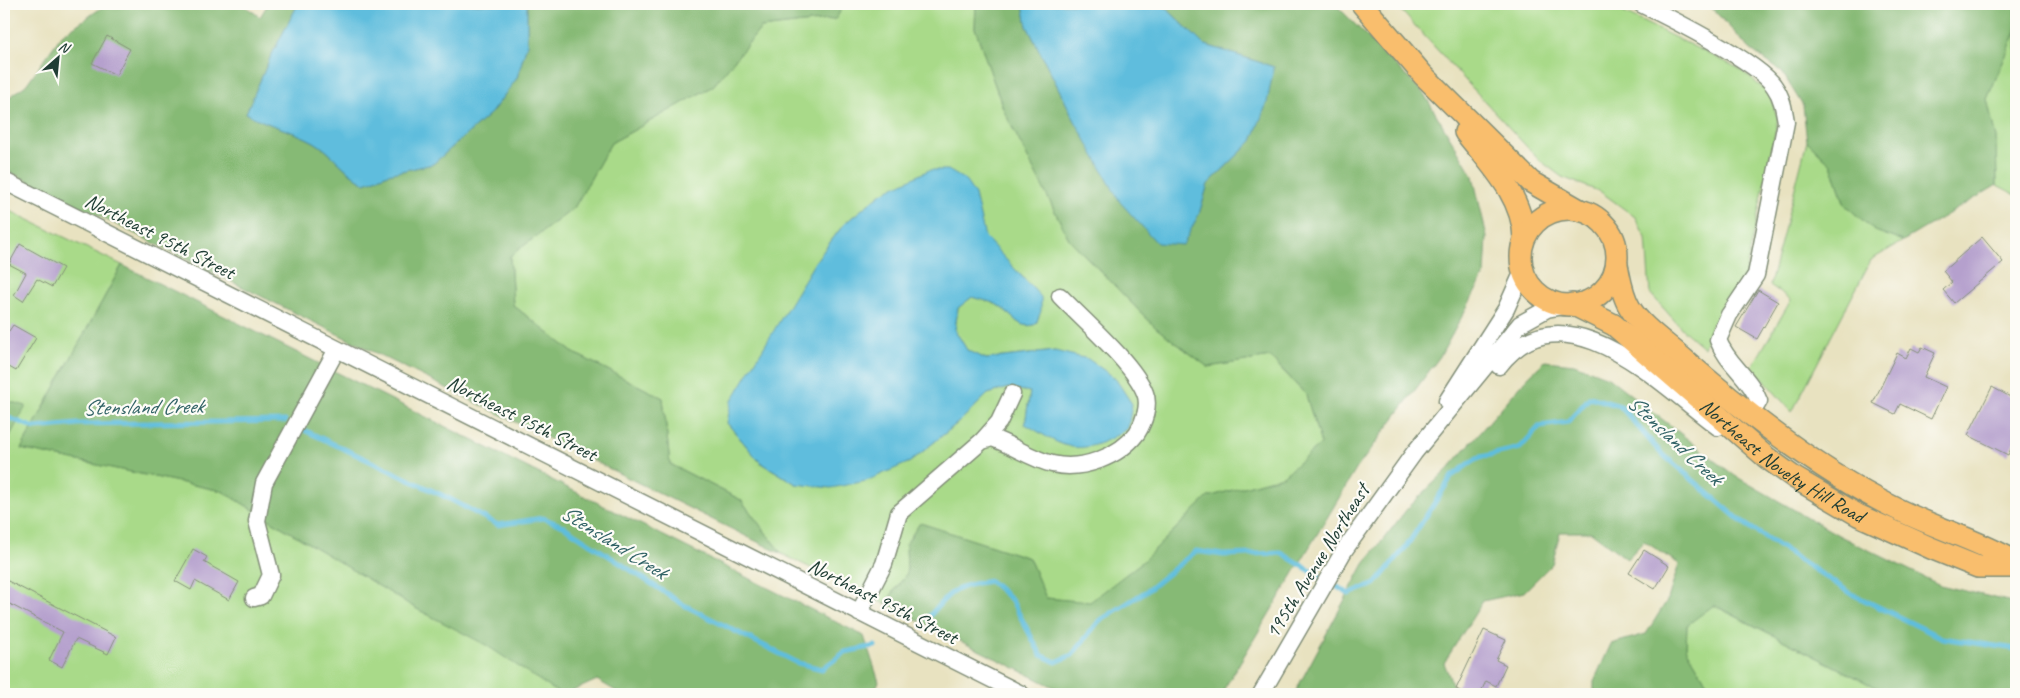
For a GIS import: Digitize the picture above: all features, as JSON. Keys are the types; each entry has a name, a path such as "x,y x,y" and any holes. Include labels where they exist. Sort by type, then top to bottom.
{"main road":[{"path":"1362,4 1424,75 1531,182 1578,209 1592,214 1604,223 1613,235 1617,250 1617,265 1613,278 1605,289 1594,298 1570,304 1554,302 1540,295 1530,284 1523,271 1521,254 1524,223 1514,196 1424,75"},
{"path":"1524,238 1533,224 1546,214 1562,209 1578,209"},
{"name":"Northeast Novelty Hill Road","path":"1617,265 1624,296 1630,310 1661,340 1751,414 1806,454 1894,508 1989,547 2016,562"},
{"name":"Northeast Novelty Hill Road","path":"1570,304 1614,325 1767,458 1795,478 1858,515 1893,532 1978,567 2016,567"}],"street":[{"path":"1641,4 1746,62 1774,85 1784,105 1786,122 1756,276 1729,315 1718,340 1723,354 1756,392 1759,401 1751,414"},
{"name":"Northeast 95th Street","path":"4,181 1020,694"},
{"path":"1414,453 1506,309 1523,271"},
{"path":"982,441 992,438 1052,464 1082,464 1102,459 1125,447 1138,431 1146,414 1147,395 1136,376 1060,296"},
{"path":"1414,453 1520,324 1547,309 1570,304"},
{"path":"1414,453 1446,426 1516,347 1545,335 1561,334 1580,337 1630,359 1716,427 1767,458"},
{"path":"254,598 261,596 270,575 257,521 264,483 337,349"},
{"path":"859,613 884,564 899,513 982,441 999,422 1012,394"},
{"name":"195th Avenue Northeast","path":"1261,694 1345,549 1414,453"}],"green space":[{"path":"107,4 242,4 260,17 268,4 298,4 270,58 246,113 314,142 365,183 388,174 433,164 491,113 517,78 527,44 527,4 844,4 836,19 761,28 713,86 611,143 574,208 510,256 513,305 572,352 663,398 670,464 741,500 782,554 4,169 4,101 26,85 62,35"},
{"path":"844,4 976,4 975,28 1004,111 1069,239 1155,327 1208,367 1270,357 1306,395 1321,444 1283,476 1208,497 1142,562 1090,603 1046,598 1029,558 920,523 906,544 907,573 885,604 782,554 741,500 670,464 663,398 572,352 513,305 510,256 574,208 611,143 713,86 761,28 836,19","holes":["882,193 975,195 979,222 984,237 991,248 1031,286 1037,297 1039,309 1036,324 1030,326 1016,321 996,304 972,297 958,308 955,330 967,350 986,359 1055,351 1025,425 1030,392 1008,388 988,394 960,421 910,462 796,484 760,462 727,423 815,262 844,224"]},
{"path":"976,4 1023,4 1027,26 1075,121 1199,214 1208,184 1252,141 1274,67 1203,44 1162,4 1335,4 1424,94 1473,176 1487,237 1485,274 1441,355 1357,468 1221,694 1068,694 885,604 907,573 906,544 920,523 1029,558 1046,598 1090,602 1142,562 1208,497 1283,476 1321,444 1306,395 1271,357 1208,367 1155,327 1069,239 1004,111 975,28"},
{"path":"1395,4 1606,4 1738,68 1769,93 1778,119 1745,275 1711,325 1704,348 1682,329 1650,293 1646,238 1635,217 1601,192 1562,177 1538,159"},
{"path":"1708,4 2016,4 2016,32 1987,99 1996,138 1997,185 1903,241 1875,231 1845,205 1831,164 1807,141 1803,106 1782,72 1750,49"},
{"path":"2016,32 2016,195 1997,185 1996,138 1987,99"},
{"path":"1807,141 1831,164 1845,205 1875,231 1903,241 1871,260 1792,412 1752,367 1791,300 1770,285"},
{"path":"4,208 122,265 21,449 222,491 417,609 486,644 560,694 4,694"},
{"path":"122,265 864,636 879,682 872,694 621,694 597,680 566,694 560,694 486,645 417,609 222,491 21,449"},
{"path":"1545,361 1574,364 1608,377 1735,476 1840,536 1940,585 2016,603 2016,694 1894,694 1883,691 1714,605 1687,625 1686,648 1711,690 1711,694 1594,694 1594,681 1611,644 1646,634 1668,599 1679,564 1644,541 1627,559 1591,532 1560,532 1552,564 1524,592 1483,601 1444,663 1456,694 1294,694 1364,564 1407,509 1449,468 1528,377"},
{"path":"4,400 26,406 10,436 4,436"},
{"path":"1713,605 1883,691 1894,694 1711,694 1711,690 1686,648 1687,625"}],"water":[{"path":"298,4 527,4 527,44 517,78 491,113 433,164 388,174 365,183 314,142 246,113 270,58"},
{"path":"1023,4 1162,4 1203,44 1274,67 1267,103 1252,141 1208,184 1199,214 1183,245 1157,243 1120,202 1075,121 1027,26"},
{"path":"929,170 948,170 965,180 975,195 985,237 1041,297 1041,311 1036,324 1030,326 1016,321 996,304 972,297 958,308 955,330 967,350 986,359 1055,351 1088,359 1115,378 1132,404 1128,428 1092,446 1076,447 1063,444 1052,440 1025,424 1030,392 1008,388 988,394 960,421 910,462 866,481 831,488 796,484 760,462 727,423 731,402 815,262 844,224 882,193"}],"building":[{"path":"107,36 130,49 116,75 92,63"},
{"path":"1982,237 2003,262 1954,303 1943,290 1952,282 1943,271"},
{"path":"20,244 63,268 52,287 37,279 23,301 14,295 26,273 9,264"},
{"path":"1758,290 1778,302 1757,339 1736,327"},
{"path":"13,325 36,338 16,371 4,364 4,328 9,331"},
{"path":"1922,347 1935,353 1924,377 1946,387 1931,419 1900,404 1895,414 1873,403 1897,353 1906,358 1911,348 1919,352"},
{"path":"1992,387 2016,400 2016,438 2008,455 1968,435"},
{"path":"193,549 207,557 204,562 239,582 229,600 195,581 191,590 175,581"},
{"path":"1644,550 1669,566 1655,589 1629,573"},
{"path":"4,579 116,637 108,654 76,639 62,667 49,660 63,632 4,601"},
{"path":"1484,630 1506,640 1496,660 1506,665 1496,686 1486,681 1480,694 1467,694 1456,689"}],"waterway":[{"name":"Stensland Creek","path":"928,618 954,591 968,585 990,581 1011,599 1041,655 1056,662 1072,655 1099,621 1148,590 1196,551 1223,555 1281,553 1349,594 1375,584 1406,547 1452,476 1477,458 1520,448 1540,426 1568,422 1590,397 1620,406 1660,452 1742,522 1852,594 1942,638 2016,649"},
{"name":"Stensland Creek","path":"4,416 35,428 78,424 285,421"},
{"name":"Stensland Creek","path":"304,430 448,498 498,525 543,518 563,526 684,605 798,663 822,669 845,652 875,646"}]}
